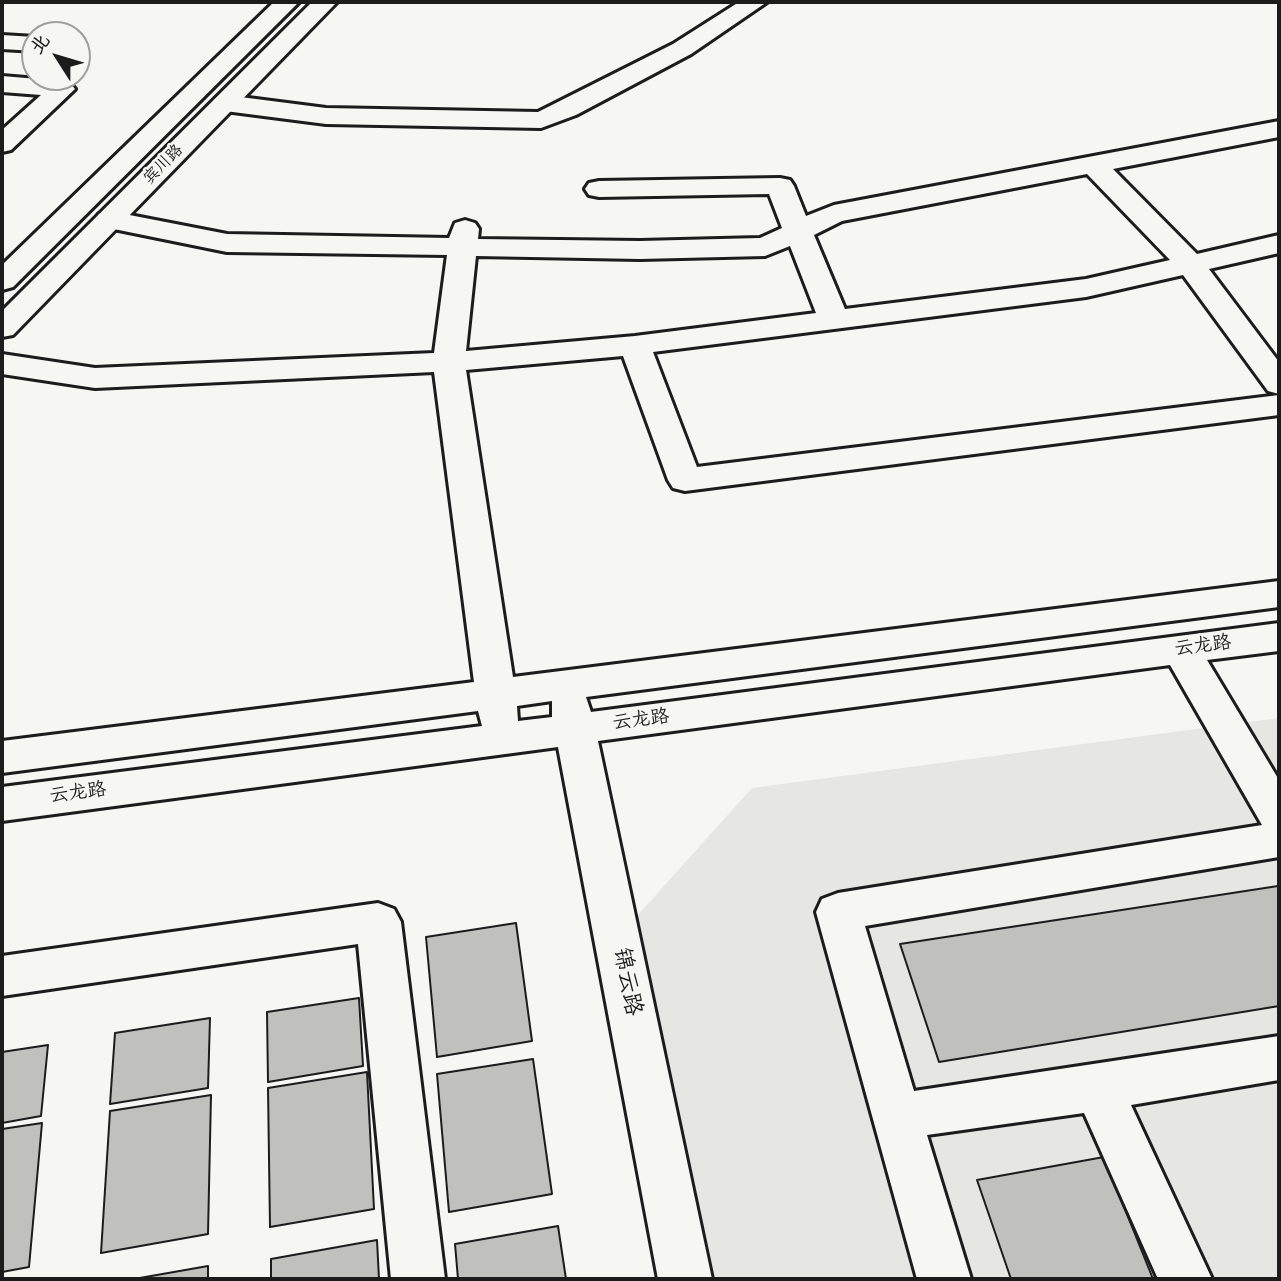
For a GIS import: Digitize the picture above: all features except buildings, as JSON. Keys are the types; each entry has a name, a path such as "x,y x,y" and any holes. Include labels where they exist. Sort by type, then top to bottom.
{"street":[{"name":"宾川路","path":"2,281 287,2"},
{"name":"宾川路","path":"2,328 326,2"},
{"path":"225,103 326,116 541,120 567,110 682,49 755,2"},
{"path":"2,42 21,43"},
{"path":"2,84 62,89 2,144"},
{"path":"109,220 227,243 464,237 640,250 765,247 834,214 1279,129"},
{"path":"1094,165 1191,265 1279,384"},
{"path":"599,189 780,186 800,230 834,320"},
{"path":"464,237 449,362 502,739"},
{"path":"2,364 95,378 449,362 635,345 1086,288 1279,244"},
{"path":"635,345 685,480 1279,405"},
{"path":"2,757 1279,594"},
{"name":"云龙路","path":"2,804 1279,637"},
{"path":"1181,650 1279,817"},
{"name":"锦云路","path":"566,685 685,1279"},
{"path":"944,1279 838,912 1279,841"},
{"path":"2,976 378,922 418,1279"},
{"path":"897,1116 1098,1088 1279,1058"},
{"path":"1098,1088 1185,1279"}],"shaded area":[{"path":"1279,718 1279,1279 712,1279 637,916 752,788"}]}
